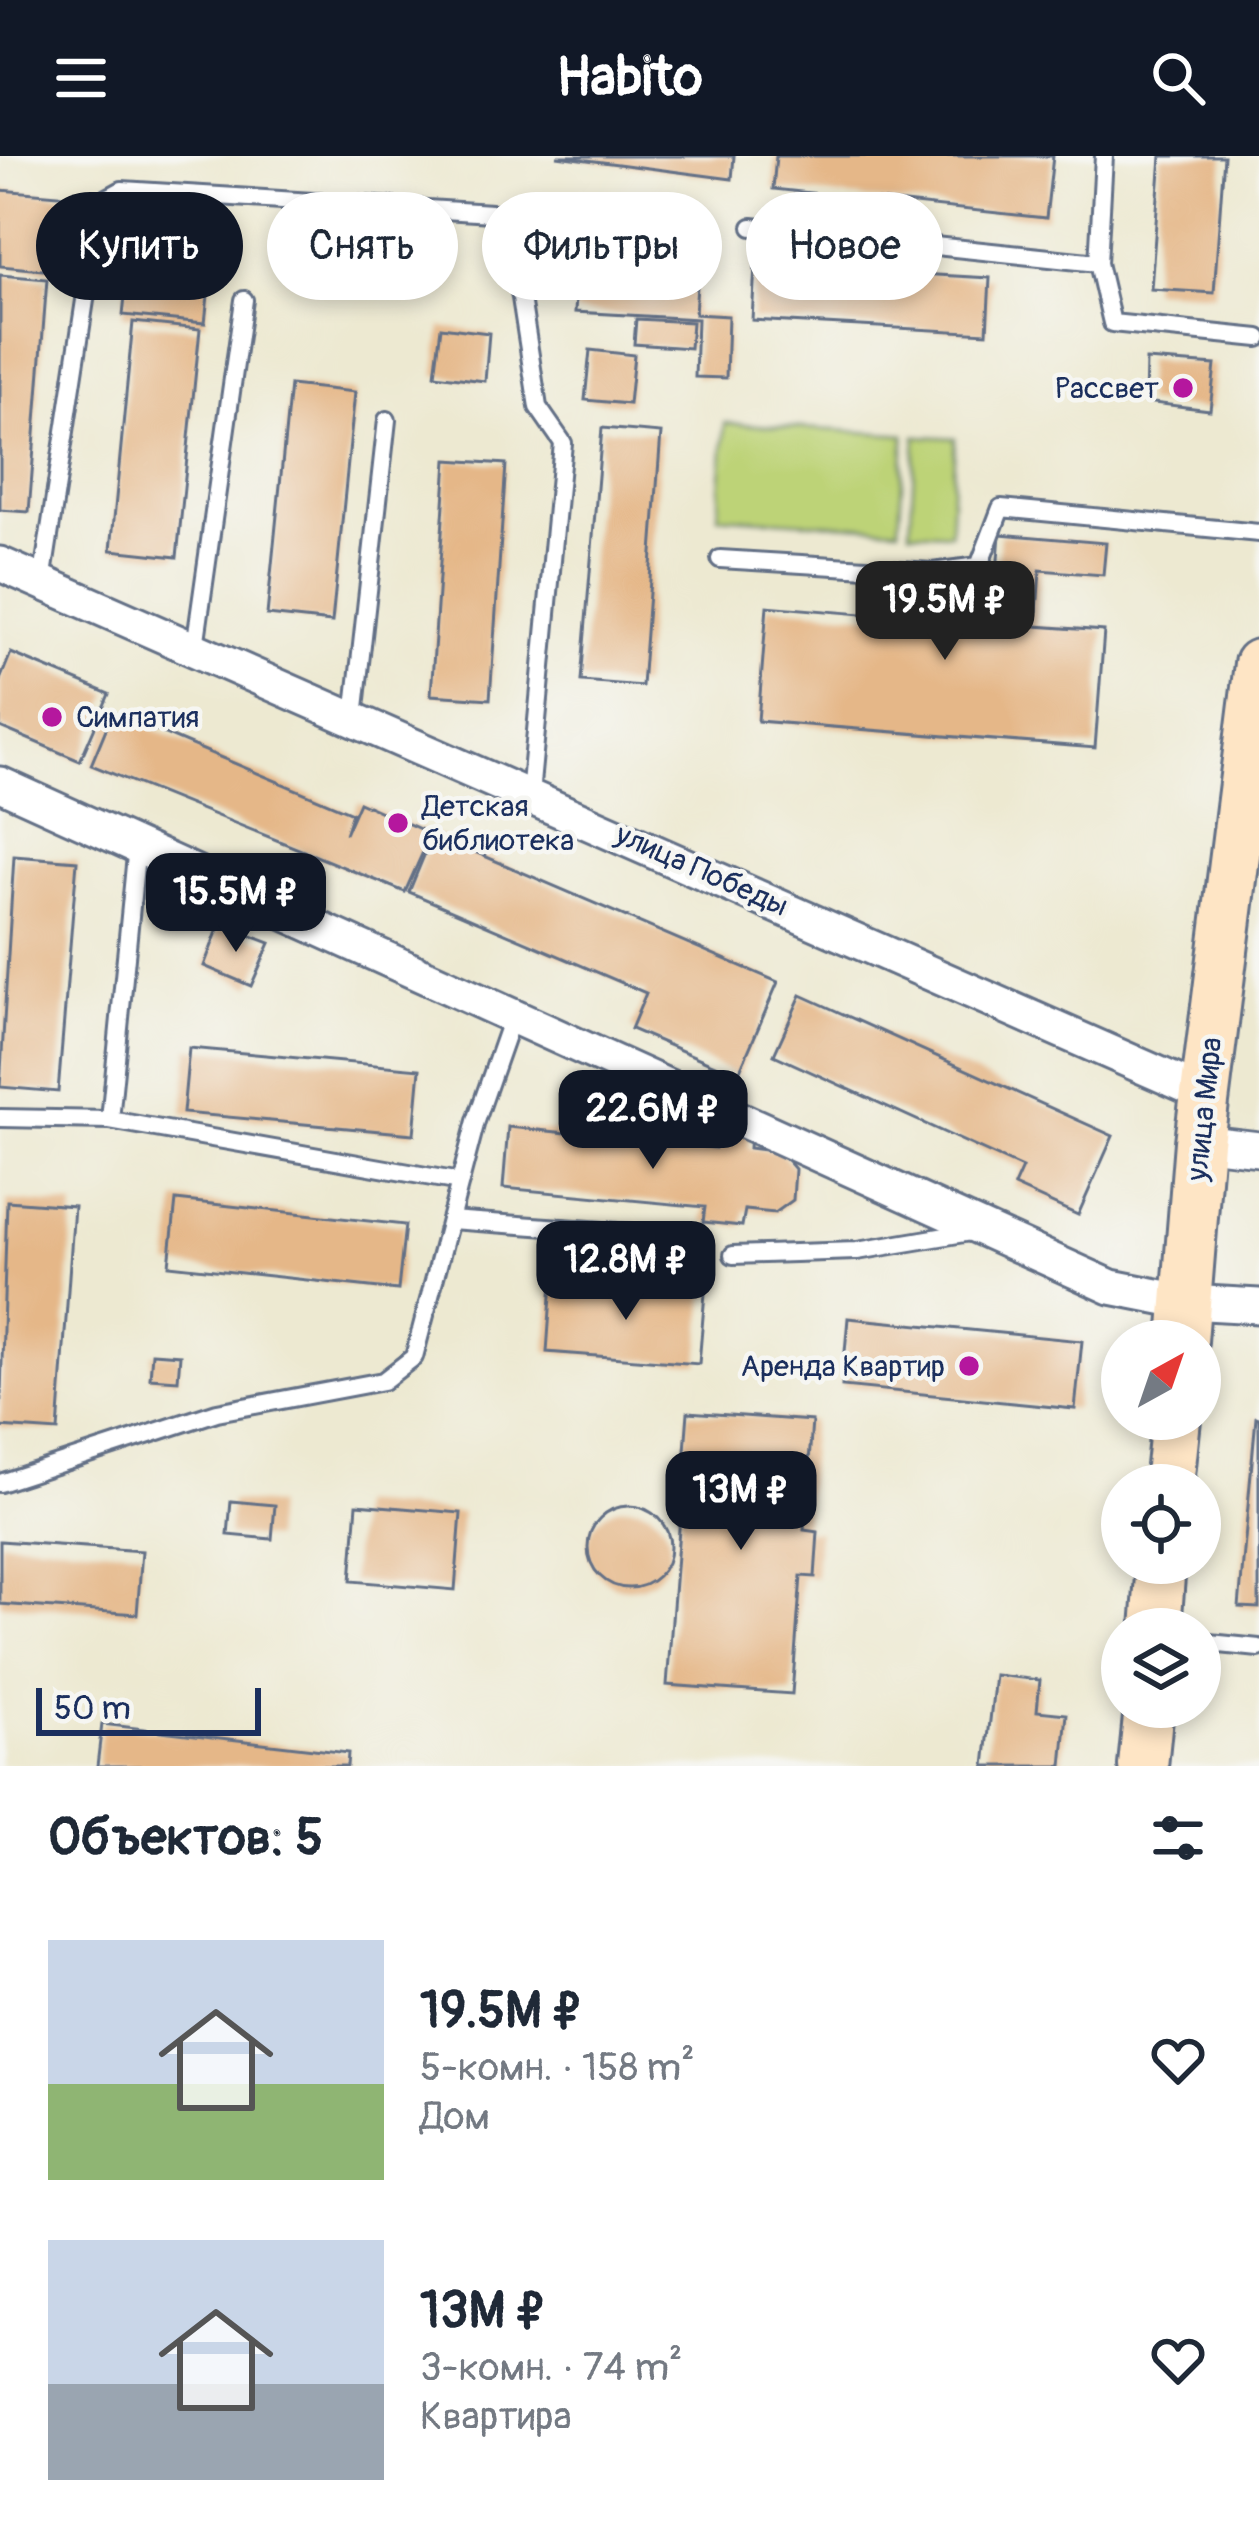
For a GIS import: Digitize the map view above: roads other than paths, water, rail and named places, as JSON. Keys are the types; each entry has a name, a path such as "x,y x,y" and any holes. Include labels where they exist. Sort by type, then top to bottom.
{"street":[{"name":"улица Победы","path":"0,564 1205,1094"},
{"name":"улица Мира","path":"1185,1320 1199,1142 1259,664"},
{"path":"0,784 1181,1320"},
{"path":"1199,1142 1259,1149"},
{"path":"1194,1320 1259,1306"},
{"path":"1143,1766 1147,1728"}],"lane":[{"path":"1104,156 1098,263 1112,323 1259,338"},
{"path":"42,582 100,202 122,190 508,214 538,407 563,442 530,795"},
{"path":"943,247 1098,263"},
{"path":"195,647 244,300"},
{"path":"354,717 387,420"},
{"path":"720,560 932,572 979,566 1001,508 1259,533"},
{"path":"110,1120 137,845"},
{"path":"0,1484 217,1412 383,1381 415,1357 460,1182 512,1016"},
{"path":"0,1118 110,1120 460,1182"},
{"path":"450,1220 647,1234"},
{"path":"733,1256 857,1252 986,1229"},
{"path":"1221,1644 1259,1648"}],"place":[{"name":"Рассвет","path":"1183,388"},
{"name":"Симпатия","path":"52,717"},
{"name":"Детская библиотека","path":"398,823"},
{"name":"Аренда Квартир","path":"969,1366"}]}
